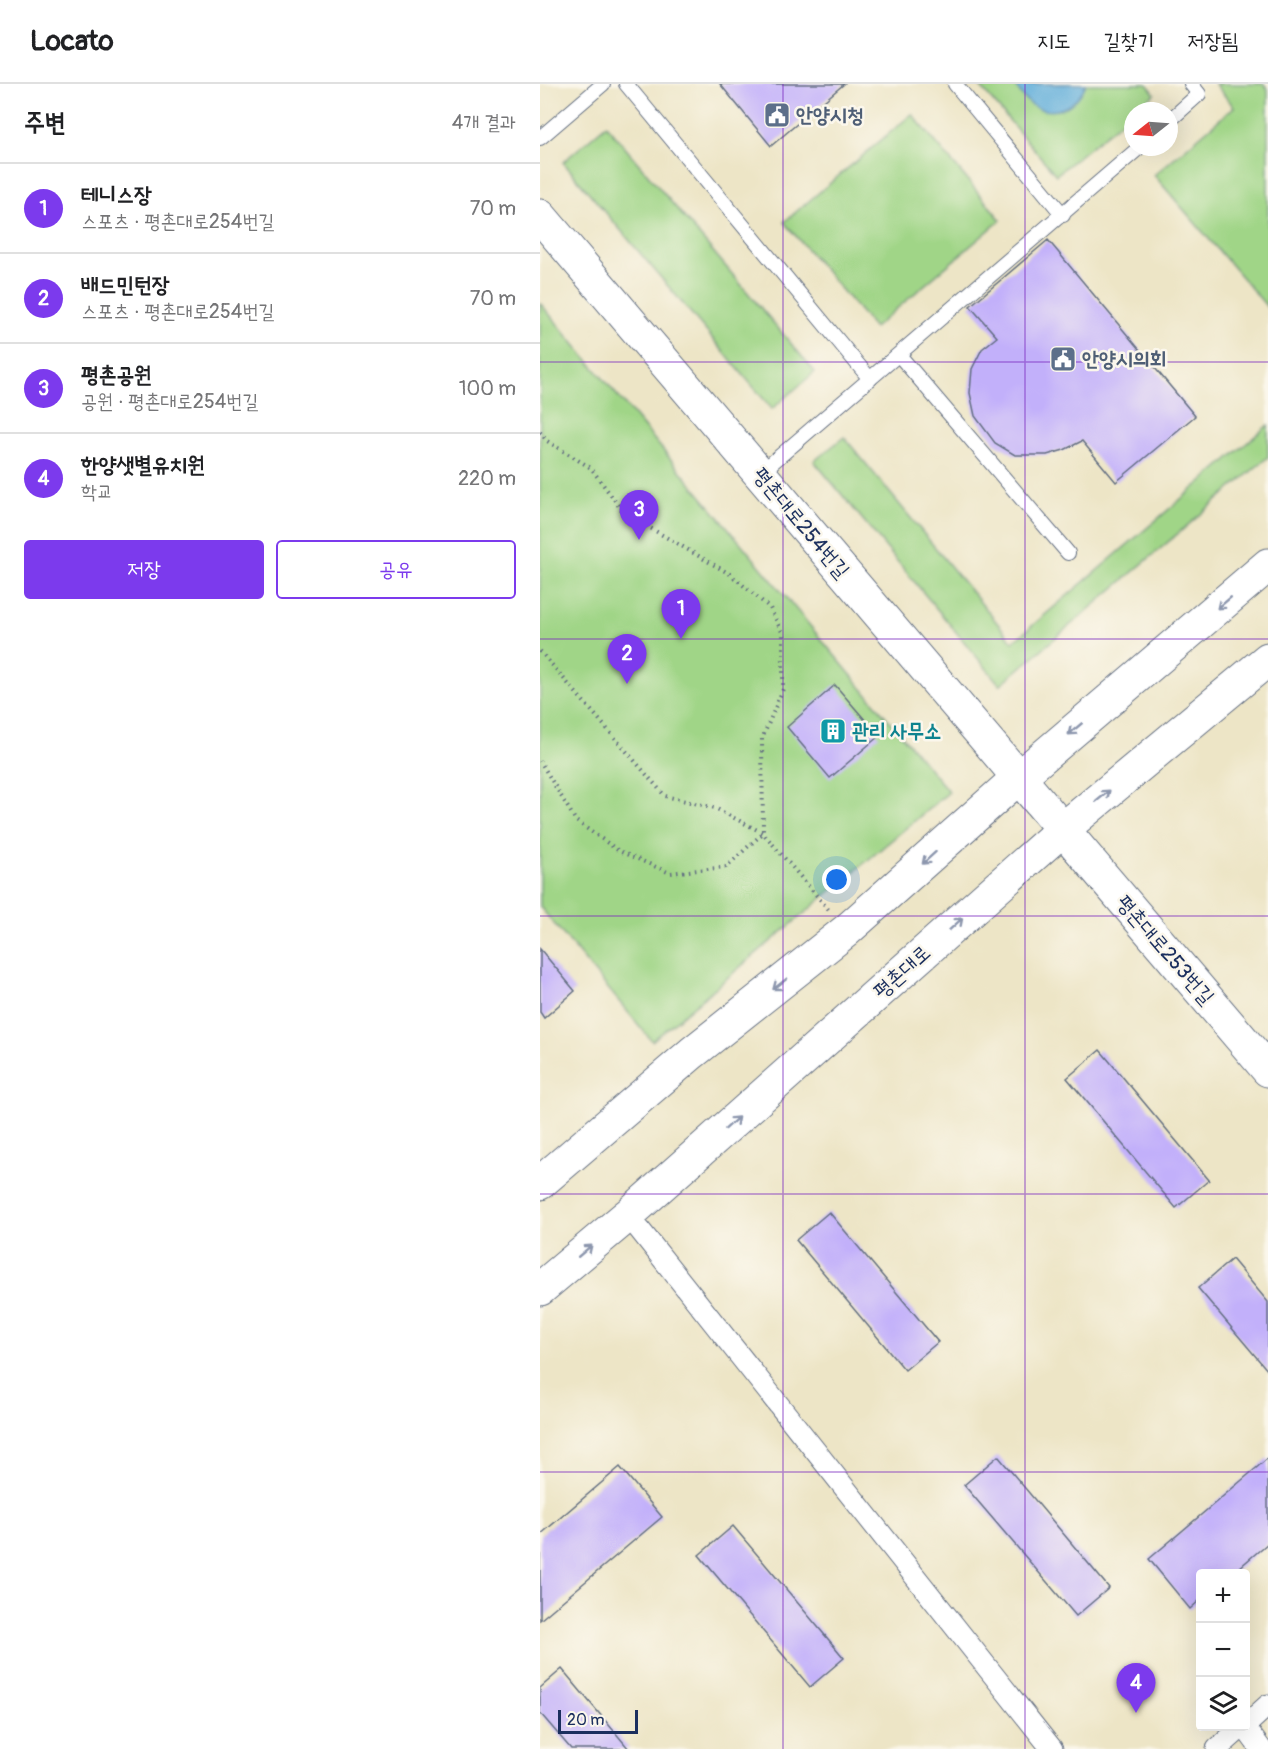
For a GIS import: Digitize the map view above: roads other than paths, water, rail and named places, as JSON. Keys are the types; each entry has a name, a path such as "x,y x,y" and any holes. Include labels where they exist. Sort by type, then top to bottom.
{"street":[{"name":"평촌대로254번길","path":"540,216 1062,830"},
{"path":"540,1183 692,1053 846,931 1018,778 1268,565"},
{"name":"평촌대로","path":"540,1289 628,1215 1062,830 1268,659"},
{"name":"평촌대로253번길","path":"1062,830 1268,1070"},
{"path":"628,1215 1052,1749"},
{"path":"1250,1721 1268,1705"},
{"path":"1217,1749 1238,1731"},
{"path":"1248,1731 1261,1749"}],"lane":[{"path":"540,138 603,84"},
{"path":"626,84 870,379"},
{"path":"955,84 1063,215"},
{"path":"1178,113 1199,94 1191,84"},
{"path":"759,474 1130,156"},
{"path":"899,355 1068,553"}],"water":[{"path":"1015,84 1086,84 1071,104 1050,111 1030,104"}],"place":[{"name":"안양시청","path":"777,115"},
{"name":"안양시의회","path":"1063,359"},
{"name":"평촌공원","path":"639,540"},
{"name":"테니스장","path":"681,639"},
{"name":"배드민턴장","path":"627,684"},
{"name":"관리 사무소","path":"833,731"},
{"name":"한양샛별유치원","path":"1136,1713"}]}
